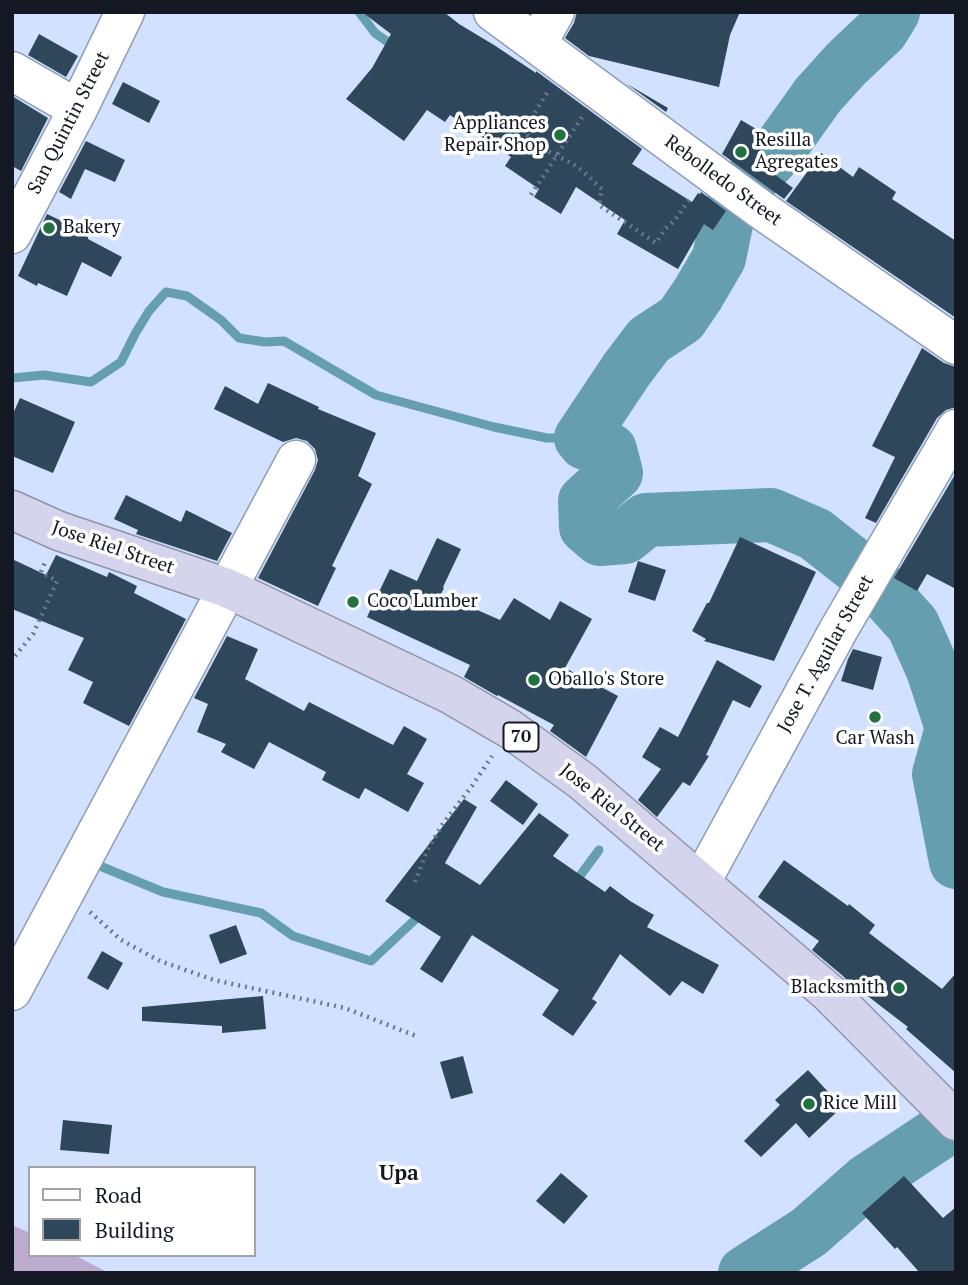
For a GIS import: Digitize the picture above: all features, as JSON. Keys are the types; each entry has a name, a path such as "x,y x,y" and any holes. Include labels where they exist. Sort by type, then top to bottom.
{"highway":[{"name":"Jose Riel Street","path":"12,510 60,531 228,588 450,694 510,729 582,781 829,993 948,1113"}],"street":[{"name":"San Quintin Street","path":"12,234 78,109 125,12"},
{"name":"Rebolledo Street","path":"493,12 553,40 599,90 760,209 956,345"},
{"path":"12,71 78,109"},
{"name":"Jose T. Aguilar Street","path":"701,882 839,629 956,429"},
{"path":"12,991 296,460"}],"path":[{"path":"553,40 524,130 527,136 573,164 602,189 600,205 656,243 709,171"},
{"path":"531,195 599,90"},
{"path":"15,656 33,634 57,581 41,572 60,531"},
{"path":"415,882 442,825 510,729"},
{"path":"66,891 121,940 160,961 214,980 345,1009 416,1036"}],"shaded area":[{"path":"12,1225 28,1232 28,1257 78,1257 109,1273 12,1273"}],"building":[{"path":"362,12 444,12 536,71 642,149 632,164 692,202 701,192 726,211 713,230 704,224 678,269 617,234 625,220 576,187 561,214 534,197 539,189 505,166 511,157 450,115 445,122 427,110 404,141 346,99 372,68 391,34"},
{"path":"577,12 740,12 730,35 719,87 589,56 565,38"},
{"path":"39,34 78,56 66,77 28,55"},
{"path":"123,82 160,101 149,123 112,104"},
{"path":"627,84 668,108 666,112"},
{"path":"12,96 48,118 21,171 12,166"},
{"name":"Resilla Agregates","path":"741,120 768,136 755,160 793,188 784,199 722,154"},
{"path":"86,141 125,160 115,182 85,169 71,199 59,192"},
{"path":"821,153 853,177 859,167 896,192 892,199 956,241 956,318 786,201"},
{"path":"47,214 68,224 67,228 122,257 111,277 82,262 67,296 18,276"},
{"path":"922,348 944,363 956,367 956,407 946,410 937,418 876,523 865,518 895,457 872,446"},
{"path":"268,383 319,407 318,409 376,433 358,476 372,484 332,566 336,568 318,606 258,578 315,470 318,460 315,449 307,441 296,438 283,442 214,409 225,386 258,404"},
{"path":"20,398 75,422 53,473 12,456 12,416"},
{"path":"956,473 956,589 927,574 917,591 894,578"},
{"path":"126,495 181,522 186,510 232,533 217,561 136,534 138,530 114,519"},
{"path":"740,537 816,572 774,661 704,641 706,639 692,631 709,603"},
{"path":"437,538 461,549 441,594 500,620 514,598 550,620 560,601 592,619 565,668 618,696 586,757 550,731 554,725 464,677 470,665 367,617 390,569 417,581"},
{"path":"56,555 107,577 109,572 137,586 134,593 186,619 129,726 83,703 93,682 68,670 84,638 12,609 12,559 46,575"},
{"path":"638,561 666,570 655,601 628,592"},
{"path":"227,636 258,649 245,679 304,711 309,702 393,745 404,726 427,739 407,774 424,783 408,812 365,788 359,799 322,780 326,772 269,742 254,769 221,752 226,744 197,732 208,704 194,698"},
{"path":"853,649 882,657 873,690 841,681"},
{"path":"717,660 762,686 750,708 733,700 706,755 709,756 690,786 683,782 657,817 638,800 661,769 642,757 660,727 678,737"},
{"path":"506,780 538,804 523,825 490,801"},
{"path":"464,799 477,807 445,863 480,885 539,813 569,835 553,856 605,892 610,886 654,915 647,927 719,965 703,994 682,981 670,996 620,954 592,999 597,1002 573,1036 542,1015 559,990 472,935 442,983 420,969 441,937 385,901"},
{"path":"784,860 875,925 869,933 942,989 956,973 956,1073 906,1029 908,1027 865,994 863,997 812,950 819,941 758,897"},
{"path":"236,925 247,954 220,964 209,935"},
{"path":"102,951 123,963 108,990 87,978"},
{"path":"263,996 266,1029 222,1033 222,1026 142,1021 142,1007"},
{"path":"463,1056 473,1093 451,1099 440,1062"},
{"name":"Rice Mill","path":"808,1070 842,1107 809,1138 796,1123 761,1157 744,1141 780,1105 775,1100"},
{"path":"63,1120 112,1125 109,1154 60,1150"},
{"path":"561,1173 588,1196 564,1224 536,1201"},
{"path":"904,1176 943,1218 956,1207 956,1273 920,1273 862,1213"}],"waterway":[{"path":"359,12 375,33 395,47"},
{"path":"745,186 778,151 818,95 882,30 893,12"},
{"path":"735,197 719,258 698,294 681,319 649,340 581,438 585,443 610,450 616,473 585,501 586,527 600,539 625,537 646,520 771,515 815,534 857,567"},
{"path":"12,378 44,375 91,382 121,362 149,311 166,292 187,296 221,320 239,338 265,342 284,341 376,395 494,427 547,438 581,438"},
{"path":"879,587 913,625 933,670 952,728 939,774 956,862"},
{"path":"939,774 956,782"},
{"path":"574,884 599,850"},
{"path":"100,866 163,892 261,913 293,936 371,961 421,914"},
{"path":"745,1273 809,1232 867,1181 956,1122"}],"place":[{"name":"Appliances Repair Shop","path":"560,135"},
{"name":"Resilla Agregates","path":"741,152"},
{"name":"Bakery","path":"49,228"},
{"name":"Coco Lumber","path":"353,602"},
{"name":"Oballo's Store","path":"534,680"},
{"name":"Car Wash","path":"875,717"},
{"name":"Blacksmith","path":"899,988"},
{"name":"Rice Mill","path":"809,1104"}],"district":[{"name":"Upa","path":"399,1174"}]}
